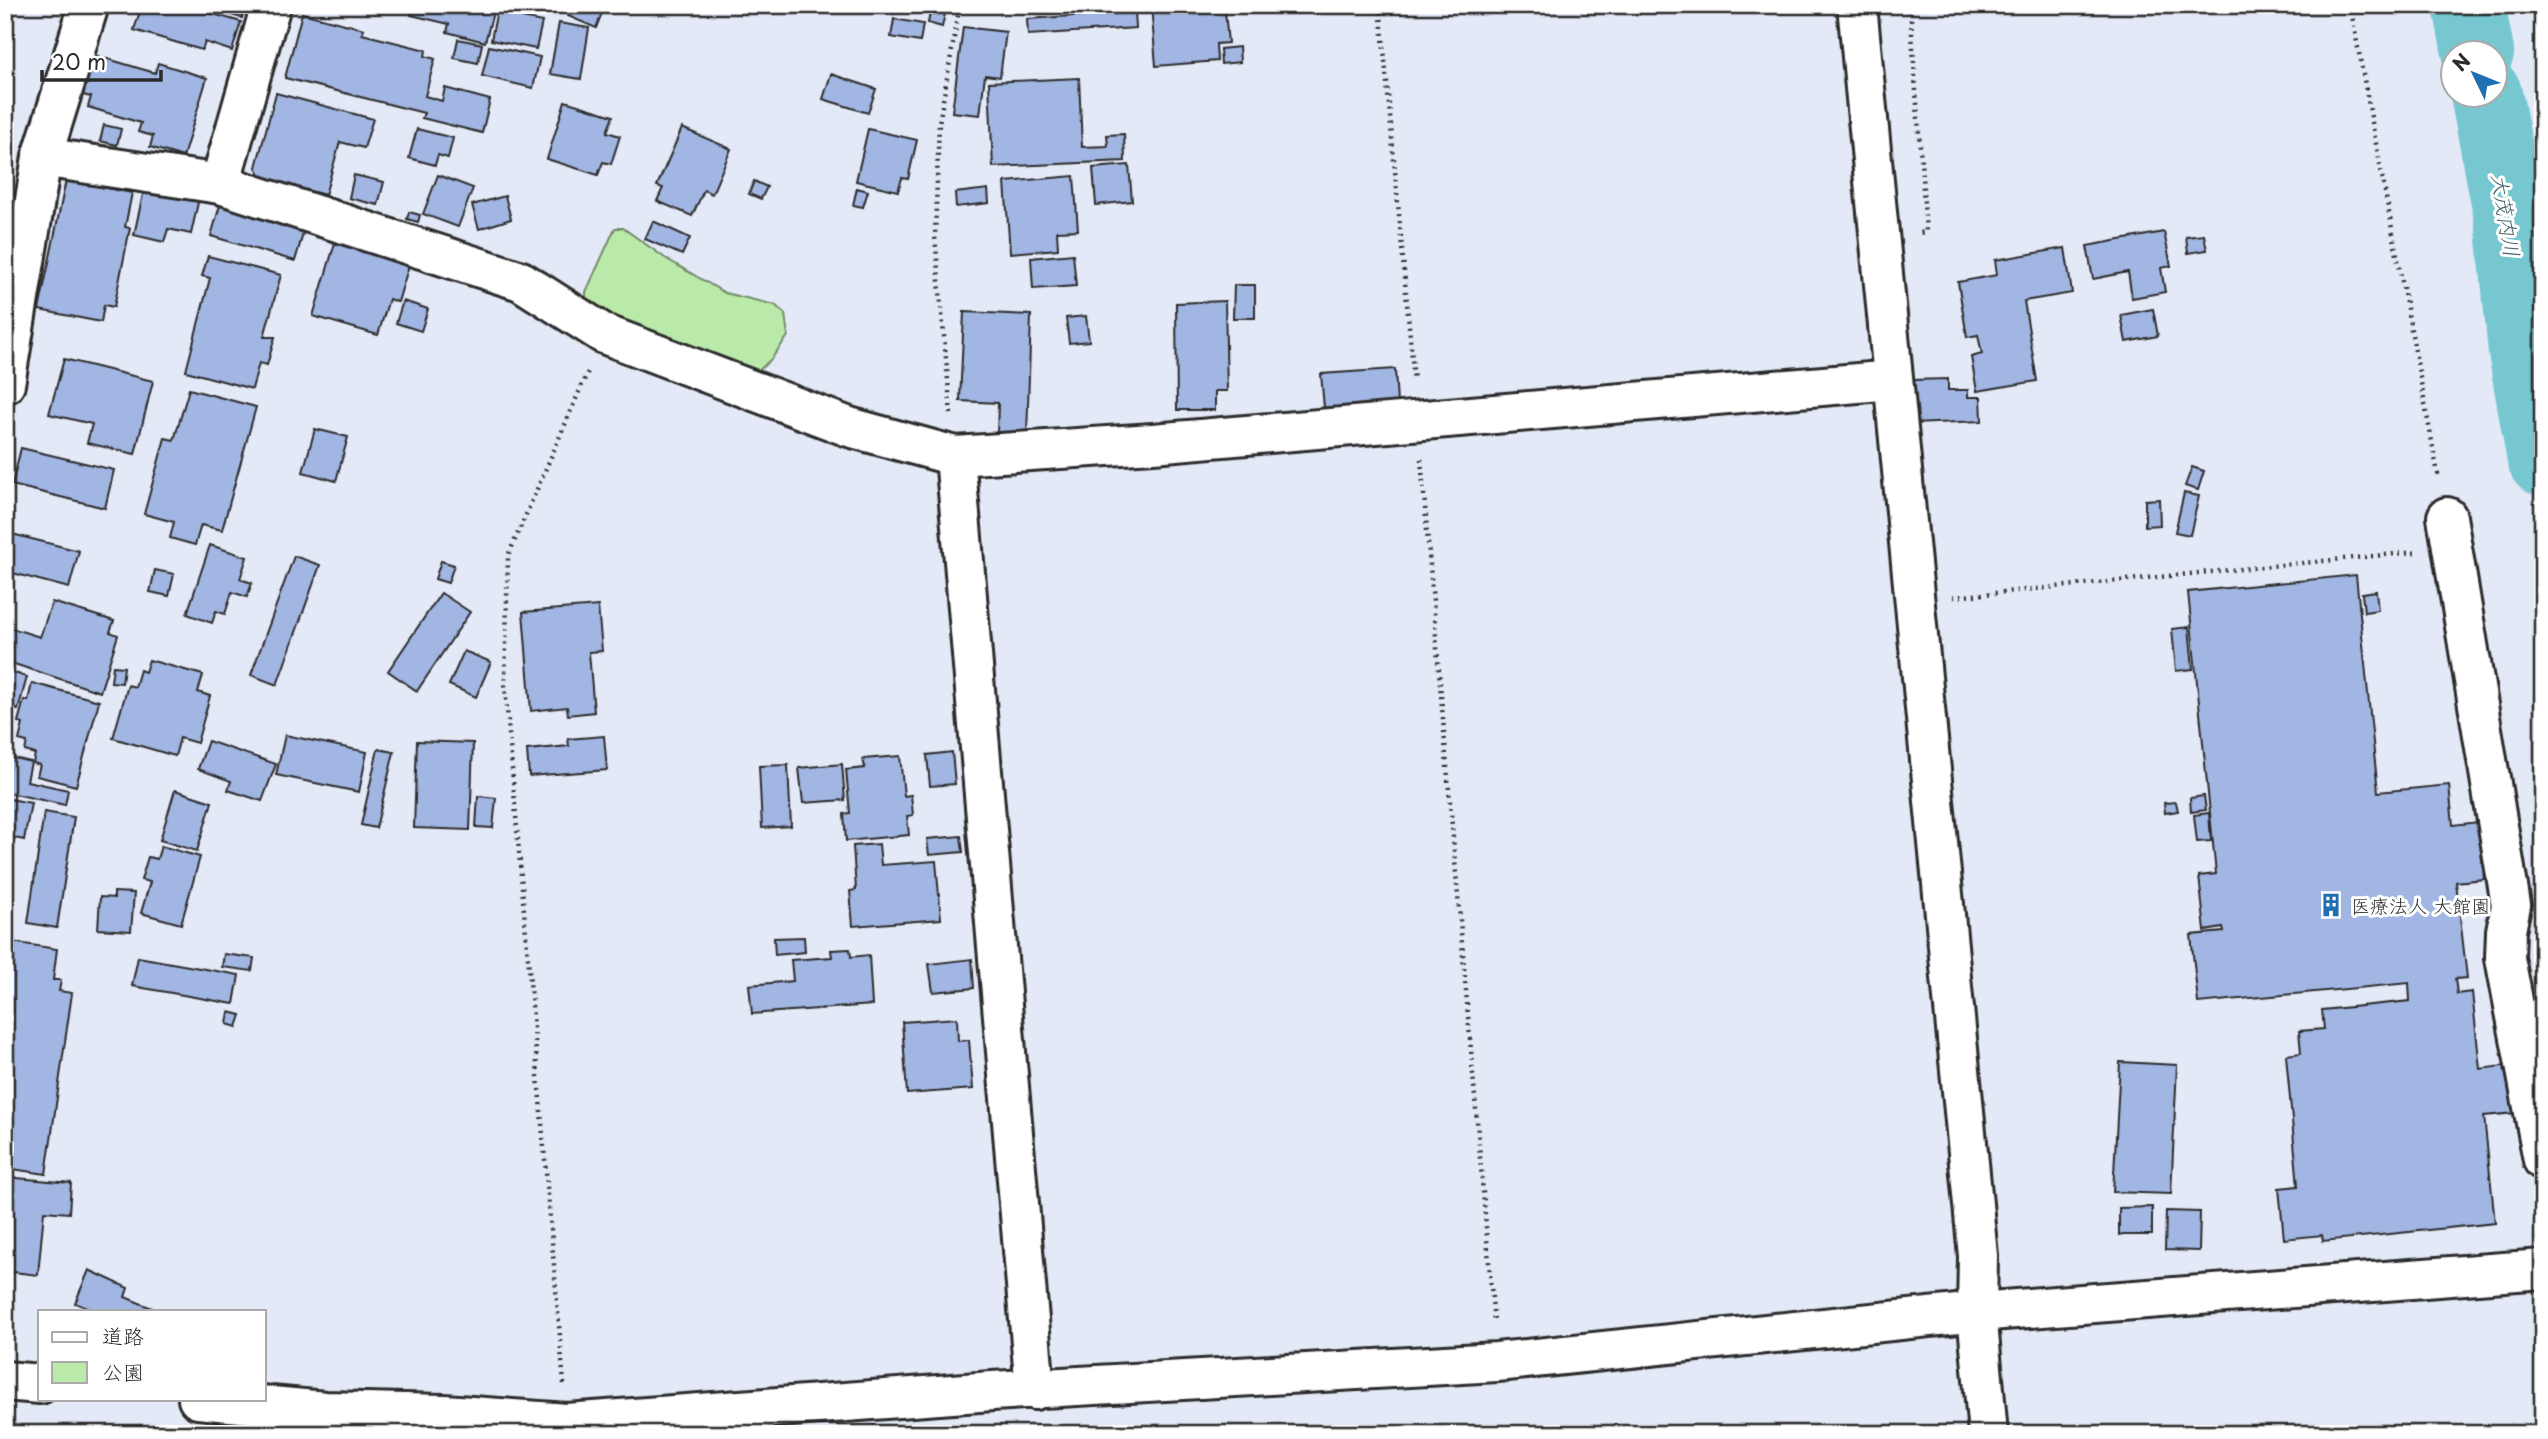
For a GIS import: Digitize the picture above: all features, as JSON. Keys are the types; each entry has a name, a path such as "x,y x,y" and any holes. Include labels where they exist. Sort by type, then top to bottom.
{"street":[{"path":"5,384 43,157 89,5"},
{"path":"220,184 271,5"},
{"path":"1857,5 1978,1256 1977,1312 1988,1434"},
{"path":"43,157 220,184 521,281 604,334 849,427 955,456 1153,443 1893,380"},
{"path":"955,456 1035,1390"},
{"path":"2449,533 2511,905 2505,958 2543,1160"},
{"path":"209,1400 325,1411 444,1414 567,1423 992,1391 1497,1362 1977,1312 2543,1269"},
{"path":"5,1381 38,1384"}],"path":[{"path":"955,456 935,236 939,123 960,5"},
{"path":"1380,5 1418,420 1497,1362"},
{"path":"1879,237 1926,232 1910,5"},
{"path":"1914,601 2449,533 2350,5"},
{"path":"567,1423 505,686 508,556 604,334"}],"green space":[{"path":"615,228 623,228 665,258 725,293 775,305 785,314 788,336 771,359 750,379 586,313 586,292"}],"building":[{"path":"142,5 182,5 241,22 232,51 205,42 202,50 134,30"},
{"path":"195,5 246,5 242,18"},
{"path":"394,5 495,5 485,42 447,32 449,24 411,15 412,10"},
{"path":"498,5 525,7 522,18 542,22 536,49 491,40"},
{"path":"572,5 605,5 596,28 568,16"},
{"path":"898,5 947,5 942,27 928,23 930,13"},
{"path":"1151,5 1231,5 1231,10 1225,11 1228,43 1216,44 1217,61 1156,66"},
{"path":"1135,12 1136,28 1028,35 1027,19"},
{"path":"302,13 364,29 362,34 426,50 425,56 435,59 425,96 442,101 445,88 490,100 482,133 422,118 424,113 285,78"},
{"path":"894,19 923,24 920,42 891,37"},
{"path":"559,23 589,28 581,79 550,74"},
{"path":"963,27 1006,32 1000,77 985,75 980,115 952,112"},
{"path":"458,39 482,44 478,63 454,58"},
{"path":"489,46 540,57 533,88 482,76"},
{"path":"1239,47 1240,62 1221,64 1220,49"},
{"path":"91,54 155,73 158,63 207,78 183,157 150,147 153,136 138,132 141,123 88,107 91,97 79,94"},
{"path":"831,74 876,89 868,113 823,99"},
{"path":"1079,78 1082,147 1108,146 1107,135 1124,134 1125,161 993,167 989,82"},
{"path":"276,93 373,119 364,148 340,142 325,195 262,178 256,167"},
{"path":"565,101 613,116 607,132 620,136 611,164 603,162 598,175 547,159"},
{"path":"104,125 121,129 117,145 100,141"},
{"path":"682,128 731,149 712,194 704,190 692,216 657,201 663,188 657,186"},
{"path":"417,129 453,138 448,158 438,155 435,165 409,158"},
{"path":"868,129 917,140 908,179 902,178 898,191 856,181"},
{"path":"1129,165 1132,201 1096,205 1093,168"},
{"path":"354,175 384,182 378,205 349,198"},
{"path":"438,175 473,188 458,227 423,214"},
{"path":"1074,176 1078,230 1057,231 1058,249 1010,253 1005,182"},
{"path":"66,180 132,193 125,227 130,228 114,307 104,305 101,322 39,310"},
{"path":"754,181 767,187 761,199 749,194"},
{"path":"145,185 199,198 191,234 168,229 164,242 134,235"},
{"path":"857,188 868,191 863,207 853,205"},
{"path":"988,189 989,203 956,207 955,193"},
{"path":"505,196 511,219 479,229 472,205"},
{"path":"221,202 305,227 295,261 211,236"},
{"path":"409,212 420,215 418,222 407,219"},
{"path":"653,221 690,238 682,255 645,239"},
{"path":"2164,232 2171,266 2161,268 2165,292 2132,298 2128,272 2093,279 2087,246"},
{"path":"2204,235 2207,250 2188,253 2186,237"},
{"path":"335,243 409,265 398,302 389,299 378,335 313,316"},
{"path":"2065,248 2072,293 2024,301 2037,381 1977,391 1971,357 1982,354 1978,335 1967,337 1958,282 1997,275 1995,260"},
{"path":"1073,254 1076,286 1033,289 1031,258"},
{"path":"208,256 281,275 264,337 275,337 267,365 259,363 252,389 186,371 210,278 202,276"},
{"path":"1234,285 1255,285 1255,318 1233,318"},
{"path":"403,301 428,309 421,331 396,323"},
{"path":"1225,301 1227,391 1215,391 1215,410 1177,410 1176,303"},
{"path":"2153,309 2158,336 2126,342 2121,315"},
{"path":"964,312 1031,315 1027,436 997,435 998,403 960,401"},
{"path":"1086,316 1089,341 1069,343 1066,318"},
{"path":"64,359 153,381 135,454 87,443 92,424 49,414"},
{"path":"1395,369 1397,403 1324,408 1321,374"},
{"path":"1948,379 1948,390 1968,390 1968,397 1981,397 1982,421 1912,424 1911,380"},
{"path":"189,389 256,407 222,530 201,525 195,545 170,538 174,522 144,514 165,438 174,440"},
{"path":"315,429 348,437 336,481 303,472"},
{"path":"21,448 114,470 105,508 12,485"},
{"path":"2192,467 2204,471 2198,490 2185,486"},
{"path":"2184,493 2199,496 2190,535 2175,532"},
{"path":"2159,499 2160,525 2145,526 2145,500"},
{"path":"12,534 79,551 69,588 5,571 5,558"},
{"path":"210,545 247,557 240,579 252,583 247,597 232,592 225,614 216,611 212,623 187,614"},
{"path":"294,556 320,565 277,685 251,675"},
{"path":"441,561 454,565 448,583 435,579"},
{"path":"155,570 174,574 169,596 150,592"},
{"name":"医療法人 大館園","path":"2356,575 2378,792 2449,785 2453,825 2478,822 2484,879 2456,882 2467,978 2455,979 2457,994 2472,992 2480,1069 2511,1065 2516,1113 2484,1116 2495,1223 2323,1241 2322,1235 2284,1239 2279,1188 2298,1186 2286,1055 2301,1053 2299,1031 2324,1029 2322,1010 2410,1001 2409,983 2198,1003 2191,935 2224,932 2223,928 2205,931 2199,876 2216,874 2188,592"},
{"path":"2376,591 2378,610 2364,612 2362,593"},
{"path":"441,593 470,612 417,691 388,671"},
{"path":"52,602 114,621 110,632 118,635 100,692 5,661 5,626 40,637"},
{"path":"598,606 602,651 589,652 594,712 568,715 567,707 531,711 523,612"},
{"path":"2189,627 2193,669 2176,671 2172,629"},
{"path":"464,651 491,662 476,697 449,685"},
{"path":"149,660 203,675 198,692 210,696 197,743 180,738 175,756 113,738 128,685 135,687 140,670 145,672"},
{"path":"113,666 124,667 122,683 111,682"},
{"path":"5,670 27,677 18,710 5,707"},
{"path":"32,683 99,701 76,786 37,776 40,765 33,763 35,754 25,751 27,742 19,740 23,724 18,722 24,700 28,701"},
{"path":"285,735 367,752 359,792 276,775"},
{"path":"604,736 607,770 529,776 527,750 569,746 568,739"},
{"path":"208,741 276,764 262,801 228,790 231,781 198,769"},
{"path":"417,741 473,743 470,830 414,828"},
{"path":"378,749 394,752 376,828 361,825"},
{"path":"952,752 955,784 930,786 927,755"},
{"path":"5,756 31,762 27,781 68,790 65,805 5,792"},
{"path":"900,756 904,796 911,795 913,815 907,816 909,835 846,841 844,814 850,813 846,770 865,768 863,759"},
{"path":"842,764 845,800 803,803 799,768"},
{"path":"788,765 791,826 762,828 759,766"},
{"path":"175,790 212,802 197,851 160,840"},
{"path":"478,796 496,798 493,828 476,827"},
{"path":"2204,796 2206,810 2191,812 2190,798"},
{"path":"5,798 31,803 24,840 5,836"},
{"path":"2176,802 2178,811 2165,813 2164,803"},
{"path":"44,812 74,817 57,928 28,923"},
{"path":"2209,813 2211,841 2197,842 2194,815"},
{"path":"961,836 963,852 929,855 927,839"},
{"path":"879,844 881,865 936,861 941,919 853,926 850,891 856,890 853,846"},
{"path":"161,846 200,857 181,924 141,913 150,882 141,880 148,857 157,859"},
{"path":"114,892 134,893 131,931 98,929 100,897 114,898"},
{"path":"5,912 10,913 8,927 5,927"},
{"path":"804,937 805,952 775,955 774,938"},
{"path":"5,941 57,949 53,980 61,980 59,991 72,993 46,1174 5,1168"},
{"path":"850,949 851,957 869,955 872,1005 752,1014 749,985 793,981 791,960 832,957 831,950"},
{"path":"224,954 254,958 252,971 222,967"},
{"path":"138,957 239,975 234,1004 132,986"},
{"path":"972,959 974,988 933,992 929,964"},
{"path":"229,1012 241,1015 237,1027 227,1024"},
{"path":"957,1018 958,1041 969,1040 973,1089 907,1094 902,1022"},
{"path":"2120,1062 2177,1065 2171,1194 2113,1192"},
{"path":"5,1177 71,1183 69,1213 44,1211 38,1275 5,1271"},
{"path":"2152,1207 2152,1235 2119,1235 2119,1208"},
{"path":"2166,1211 2200,1212 2199,1251 2165,1250"},
{"path":"89,1270 128,1288 125,1297 157,1310 92,1310 75,1303"}],"waterway":[{"name":"大茂内川","path":"2469,5 2475,38"},
{"name":"大茂内川","path":"2489,108 2512,227 2524,351 2543,460"}],"place":[{"name":"医療法人 大館園","path":"2331,905"}]}
